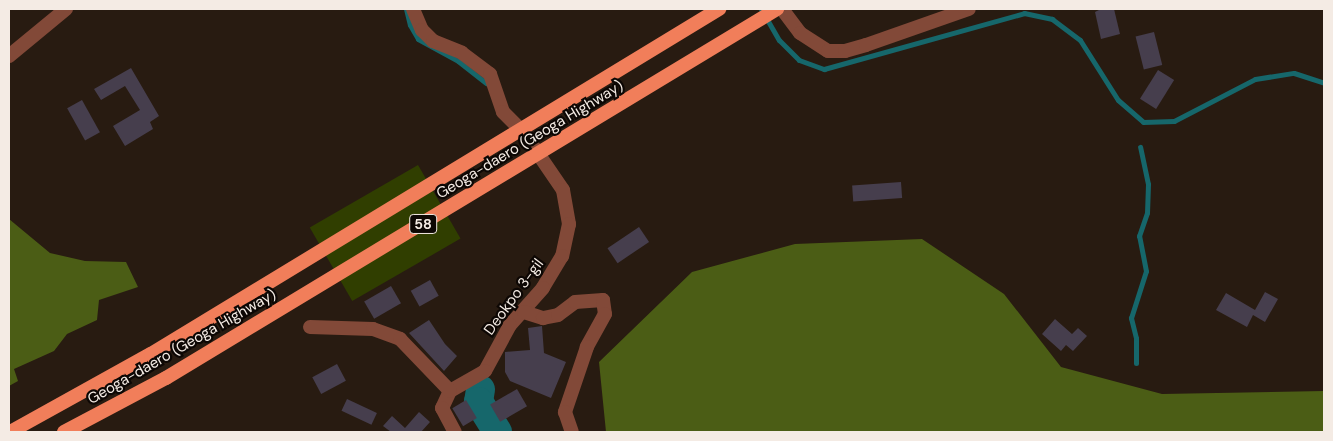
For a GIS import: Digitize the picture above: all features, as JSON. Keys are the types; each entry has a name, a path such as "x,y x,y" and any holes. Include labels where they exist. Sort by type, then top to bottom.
{"highway":[{"name":"Geoga-daero (Geoga Highway)","path":"10,432 159,348 719,9"},
{"name":"Geoga-daero (Geoga Highway)","path":"64,432 166,378 777,9"}],"street":[{"path":"9,56 66,9"},
{"name":"Deokpo 3-gil","path":"413,9 422,30 433,41 462,53 490,74 503,112 524,133 563,190 569,224 562,256 543,288 524,312 510,325 486,371 450,391"},
{"path":"782,9 800,33 828,51 845,51 969,9"},
{"path":"524,312 543,318 558,315 575,302 603,300 605,314 587,347 565,412 572,432"},
{"path":"310,327 373,330 400,339 450,391 442,408 455,432"}],"green space":[{"path":"418,165 460,239 352,301 310,228"},
{"path":"9,219 50,253 85,261 126,262 138,287 99,300 97,320 67,334 54,351 14,369 18,381 9,386"},
{"path":"922,239 1004,294 1061,367 1162,394 1324,391 1324,432 606,432 599,362 692,272 795,244"}],"building":[{"path":"1101,9 1114,9 1120,34 1101,39 1095,12"},
{"path":"1154,32 1162,65 1144,70 1136,37"},
{"path":"131,68 159,116 150,122 153,129 125,146 113,126 140,110 125,86 101,100 94,89"},
{"path":"1158,70 1174,80 1156,109 1140,99"},
{"path":"82,100 100,132 85,141 67,108"},
{"path":"901,182 902,198 853,201 852,185"},
{"path":"639,227 649,242 618,263 607,248"},
{"path":"430,280 439,296 419,306 411,291"},
{"path":"391,286 401,303 374,319 364,302"},
{"path":"1265,292 1278,299 1265,322 1253,315 1247,327 1216,310 1226,293 1255,310"},
{"path":"1055,319 1072,334 1078,328 1087,336 1073,351 1066,345 1061,351 1042,334"},
{"path":"429,320 445,344 457,356 444,371 409,333"},
{"path":"542,326 544,353 566,362 551,398 510,381 505,372 505,352 530,350 528,328"},
{"path":"337,364 346,381 321,394 312,377"},
{"path":"517,389 527,406 500,422 490,405"},
{"path":"347,399 377,413 371,425 342,411"},
{"path":"466,400 477,418 463,426 452,408"},
{"path":"419,412 430,422 421,432 391,432 383,426 392,416 405,428"}],"waterway":[{"path":"406,9 410,25 418,39 458,61 486,83"},
{"path":"761,9 779,40 799,60 824,69 1024,13 1052,19 1080,40 1118,100 1143,122 1174,121 1255,79 1294,73 1324,83"},
{"path":"1136,363 1136,338 1131,318 1146,271 1139,236 1147,213 1148,184 1140,147"},
{"path":"480,389 478,401 497,432"}]}
